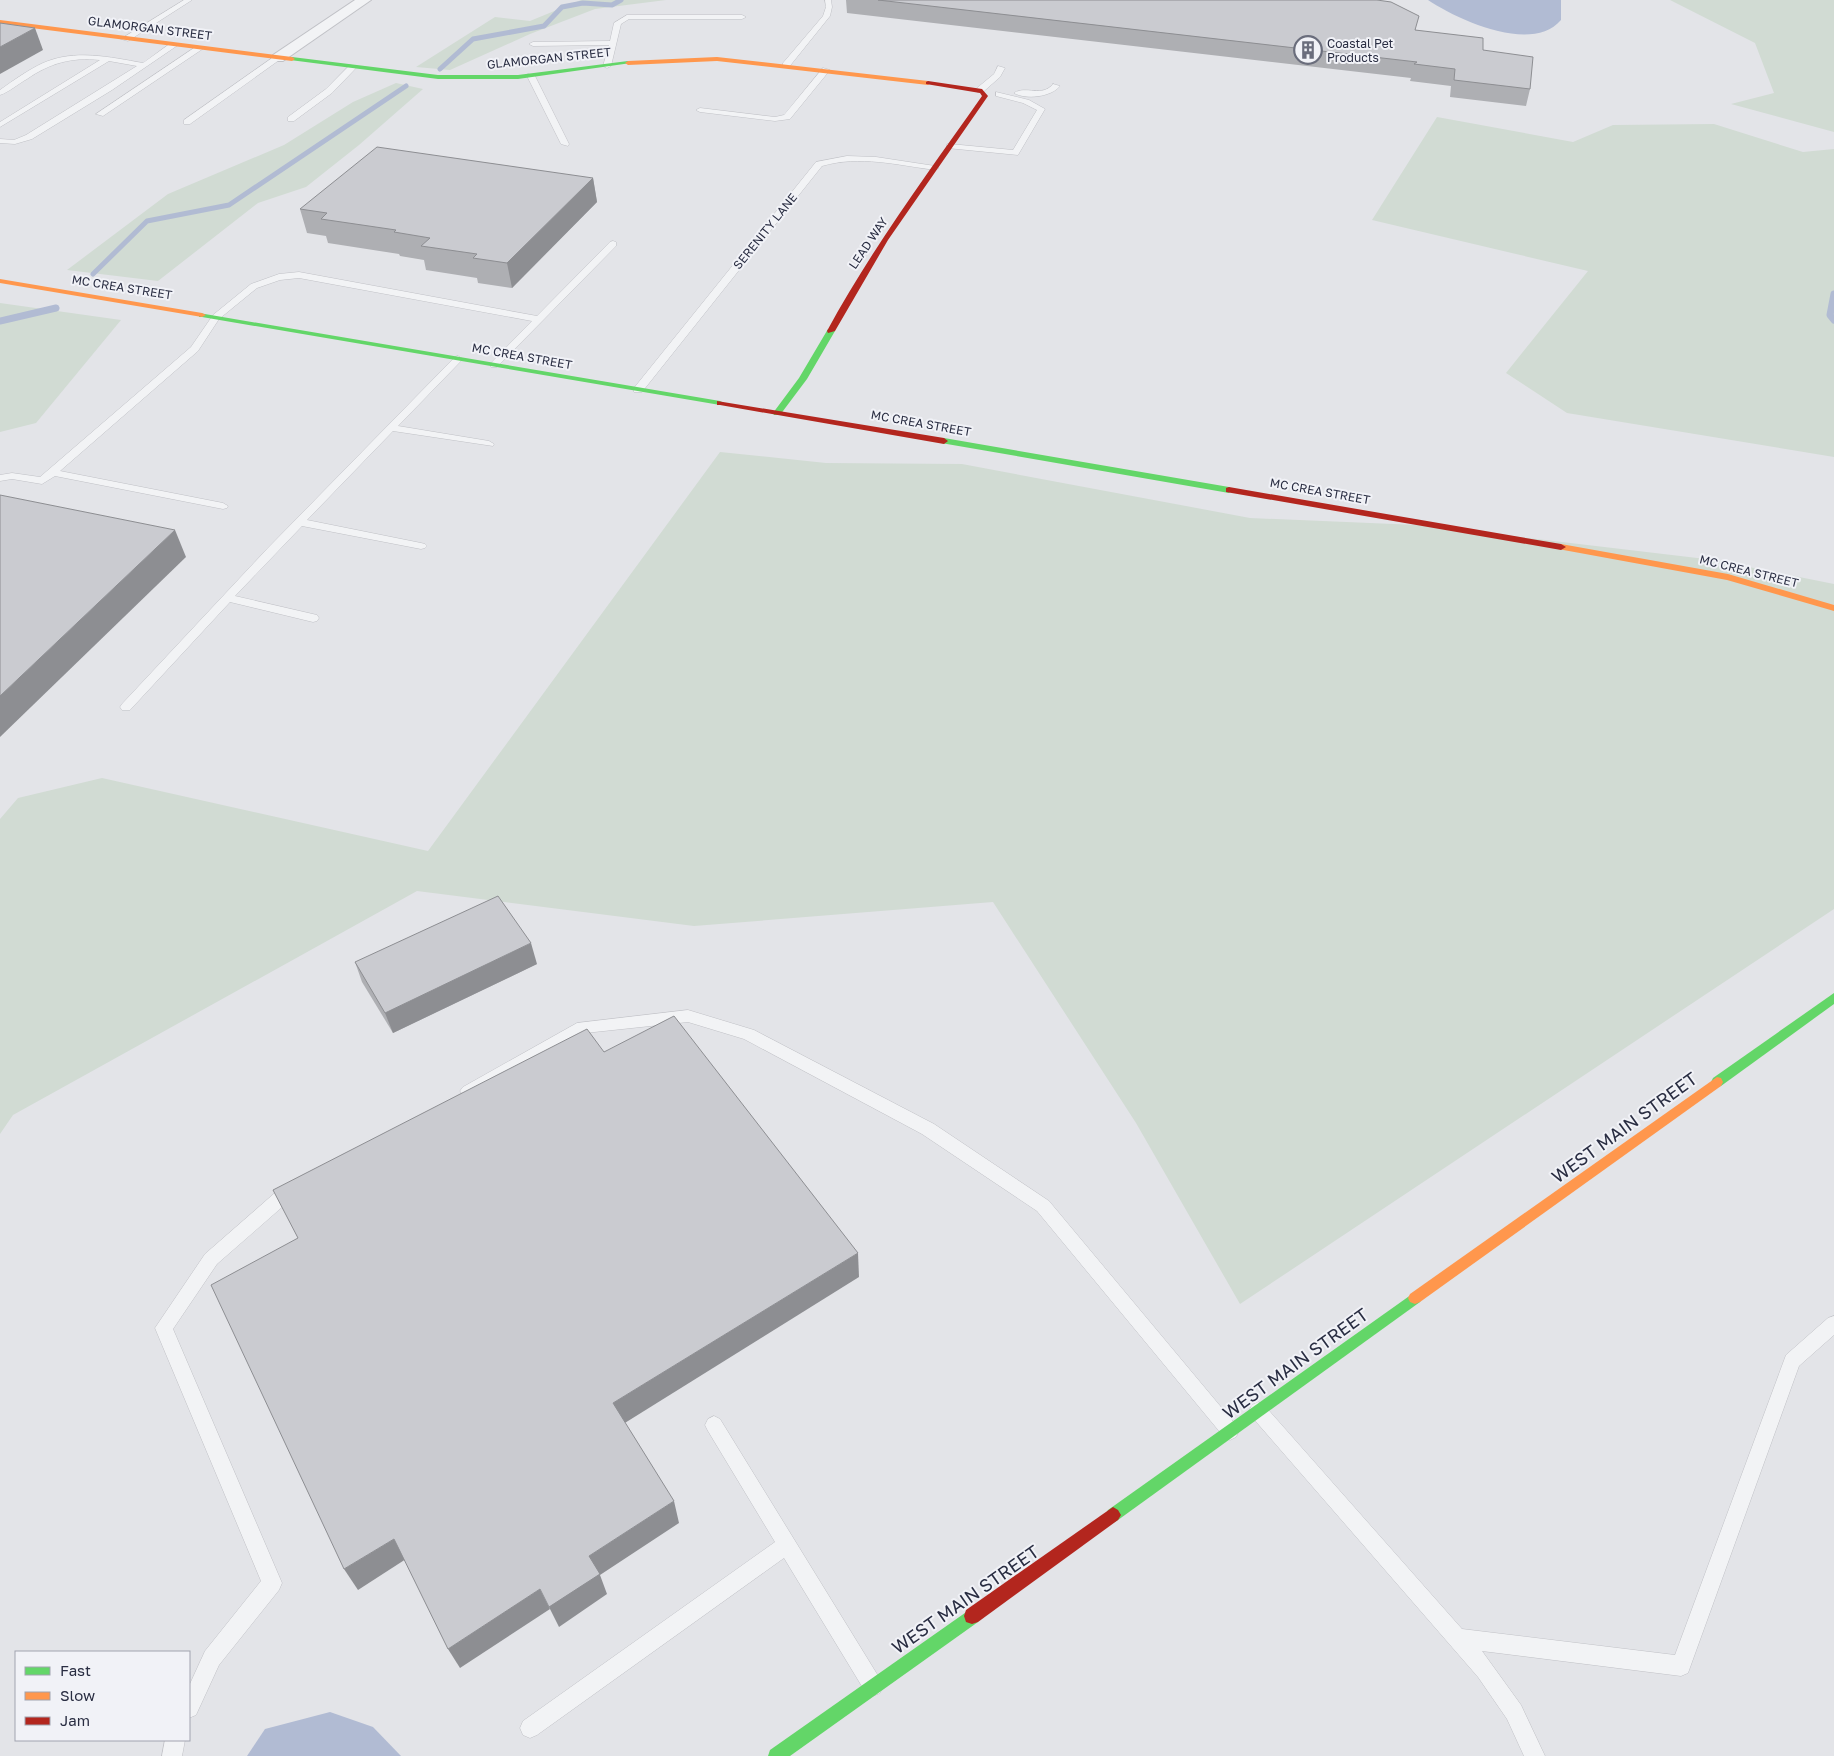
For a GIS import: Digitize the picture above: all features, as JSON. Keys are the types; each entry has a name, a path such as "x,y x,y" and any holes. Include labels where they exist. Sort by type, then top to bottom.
{"street":[{"path":"278,58 364,0"},
{"name":"GLAMORGAN STREET","path":"0,22 278,58 460,78 531,76 648,61 692,59 734,60 786,65 981,90"},
{"name":"LEAD WAY","path":"777,413 803,379 821,351 853,290 875,255 985,96 981,90"},
{"name":"MC CREA STREET","path":"0,281 1467,530 1728,577 1834,608"},
{"name":"WEST MAIN STREET","path":"776,1756 1834,998"}],"lane":[{"path":"125,38 189,0"},
{"path":"786,65 826,16 829,7 828,0"},
{"path":"607,66 618,23 627,17 742,17"},
{"path":"533,44 613,43"},
{"path":"0,141 15,142 29,137 174,45"},
{"path":"100,114 200,48"},
{"path":"0,93 46,65 62,59 78,57 144,65"},
{"path":"187,122 278,58"},
{"path":"0,126 106,60"},
{"path":"291,119 329,91 353,67"},
{"path":"981,90 997,75 1001,68"},
{"path":"700,110 775,120 787,117 826,70"},
{"path":"531,76 565,144"},
{"path":"999,94 1043,94 1053,90 1056,86"},
{"path":"950,146 1016,153 1041,109 1033,103 1012,100 999,94 981,90"},
{"name":"SERENITY LANE","path":"638,390 819,164 832,159 857,158 935,168"},
{"path":"494,365 613,244"},
{"path":"0,478 12,476 42,480 195,349 216,317 254,286 279,277 299,275 538,320"},
{"path":"126,707 299,522 458,359"},
{"path":"392,428 489,444"},
{"path":"52,472 223,506"},
{"path":"299,522 421,546"},
{"path":"227,598 313,618"},
{"path":"454,1099 582,1027 688,1016 749,1034 928,1129 1043,1206 1230,1431"},
{"path":"190,1706 212,1658 272,1583 164,1328 211,1260 283,1196 308,1182"},
{"path":"1456,1638 1681,1666 1792,1361 1834,1324"},
{"path":"1258,1410 1484,1670 1514,1712 1535,1756"},
{"path":"714,1424 873,1686"},
{"path":"530,1728 787,1545"},
{"path":"172,1756 175,1741"}],"shaded area":[{"path":"581,0 666,0 595,9 530,34 450,70 416,67 495,17 530,21"},
{"path":"1670,0 1834,0 1834,132 1731,104 1774,93 1755,43"},
{"path":"396,83 423,89 359,145 306,187 258,203 158,281 67,270 168,194 284,145 353,102"},
{"path":"1437,117 1573,142 1613,125 1714,124 1803,152 1834,149 1834,457 1567,413 1506,373 1588,271 1372,220"},
{"path":"0,303 121,320 36,423 0,432"},
{"path":"720,452 826,463 962,464 1250,518 1417,525 1714,560 1834,584 1834,909 1240,1304 1136,1123 993,902 694,926 417,891 13,1115 0,1134 0,819 18,798 102,778 428,851"}],"water":[{"path":"1428,0 1561,0 1561,20 1548,30 1532,34 1514,34 1476,24"},
{"path":"330,1712 373,1727 401,1756 247,1756 265,1729"}],"building":[{"name":"Coastal Pet Products","path":"878,0 1377,0 1391,2 1419,16 1415,30 1483,38 1483,50 1533,57 1530,89 1454,80 1455,69 1414,64 1417,62"},
{"path":"0,23 35,28 0,47"},
{"path":"377,147 593,178 507,263 473,258 477,254 421,246 430,238 394,232 396,230 321,219 327,213 300,209"},
{"path":"0,495 175,530 0,696"},
{"path":"498,896 531,943 385,1013 355,962"},
{"path":"674,1016 858,1253 613,1403 674,1501 589,1556 600,1574 549,1607 540,1589 448,1649 394,1539 344,1569 211,1285 298,1238 273,1190 587,1029 604,1052"}],"waterway":[{"path":"440,69 473,39 544,26 562,7 583,3 612,5 621,0"},
{"path":"93,274 147,221 229,205 406,86"},
{"path":"1834,294 1830,315 1834,320"},
{"path":"0,321 56,308"}],"traffic: fast":[{"path":"292,59 438,77 518,77 628,63"},
{"path":"202,315 720,403"},
{"path":"777,413 803,379 831,331"},
{"path":"944,441 1229,490"},
{"path":"1717,1082 1834,998"},
{"path":"1113,1515 1415,1298"},
{"path":"776,1756 972,1616"}],"traffic: slow":[{"path":"0,22 292,59"},
{"path":"628,63 717,59 928,83"},
{"path":"0,281 202,315"},
{"path":"1561,547 1728,577 1834,608"},
{"path":"1415,1298 1717,1082"}],"traffic: jam":[{"path":"831,331 885,240 985,96 982,91 928,83"},
{"path":"720,403 944,441"},
{"path":"1229,490 1561,547"},
{"path":"972,1616 1113,1515"}],"place":[{"name":"Coastal Pet Products","path":"1308,50"}]}
